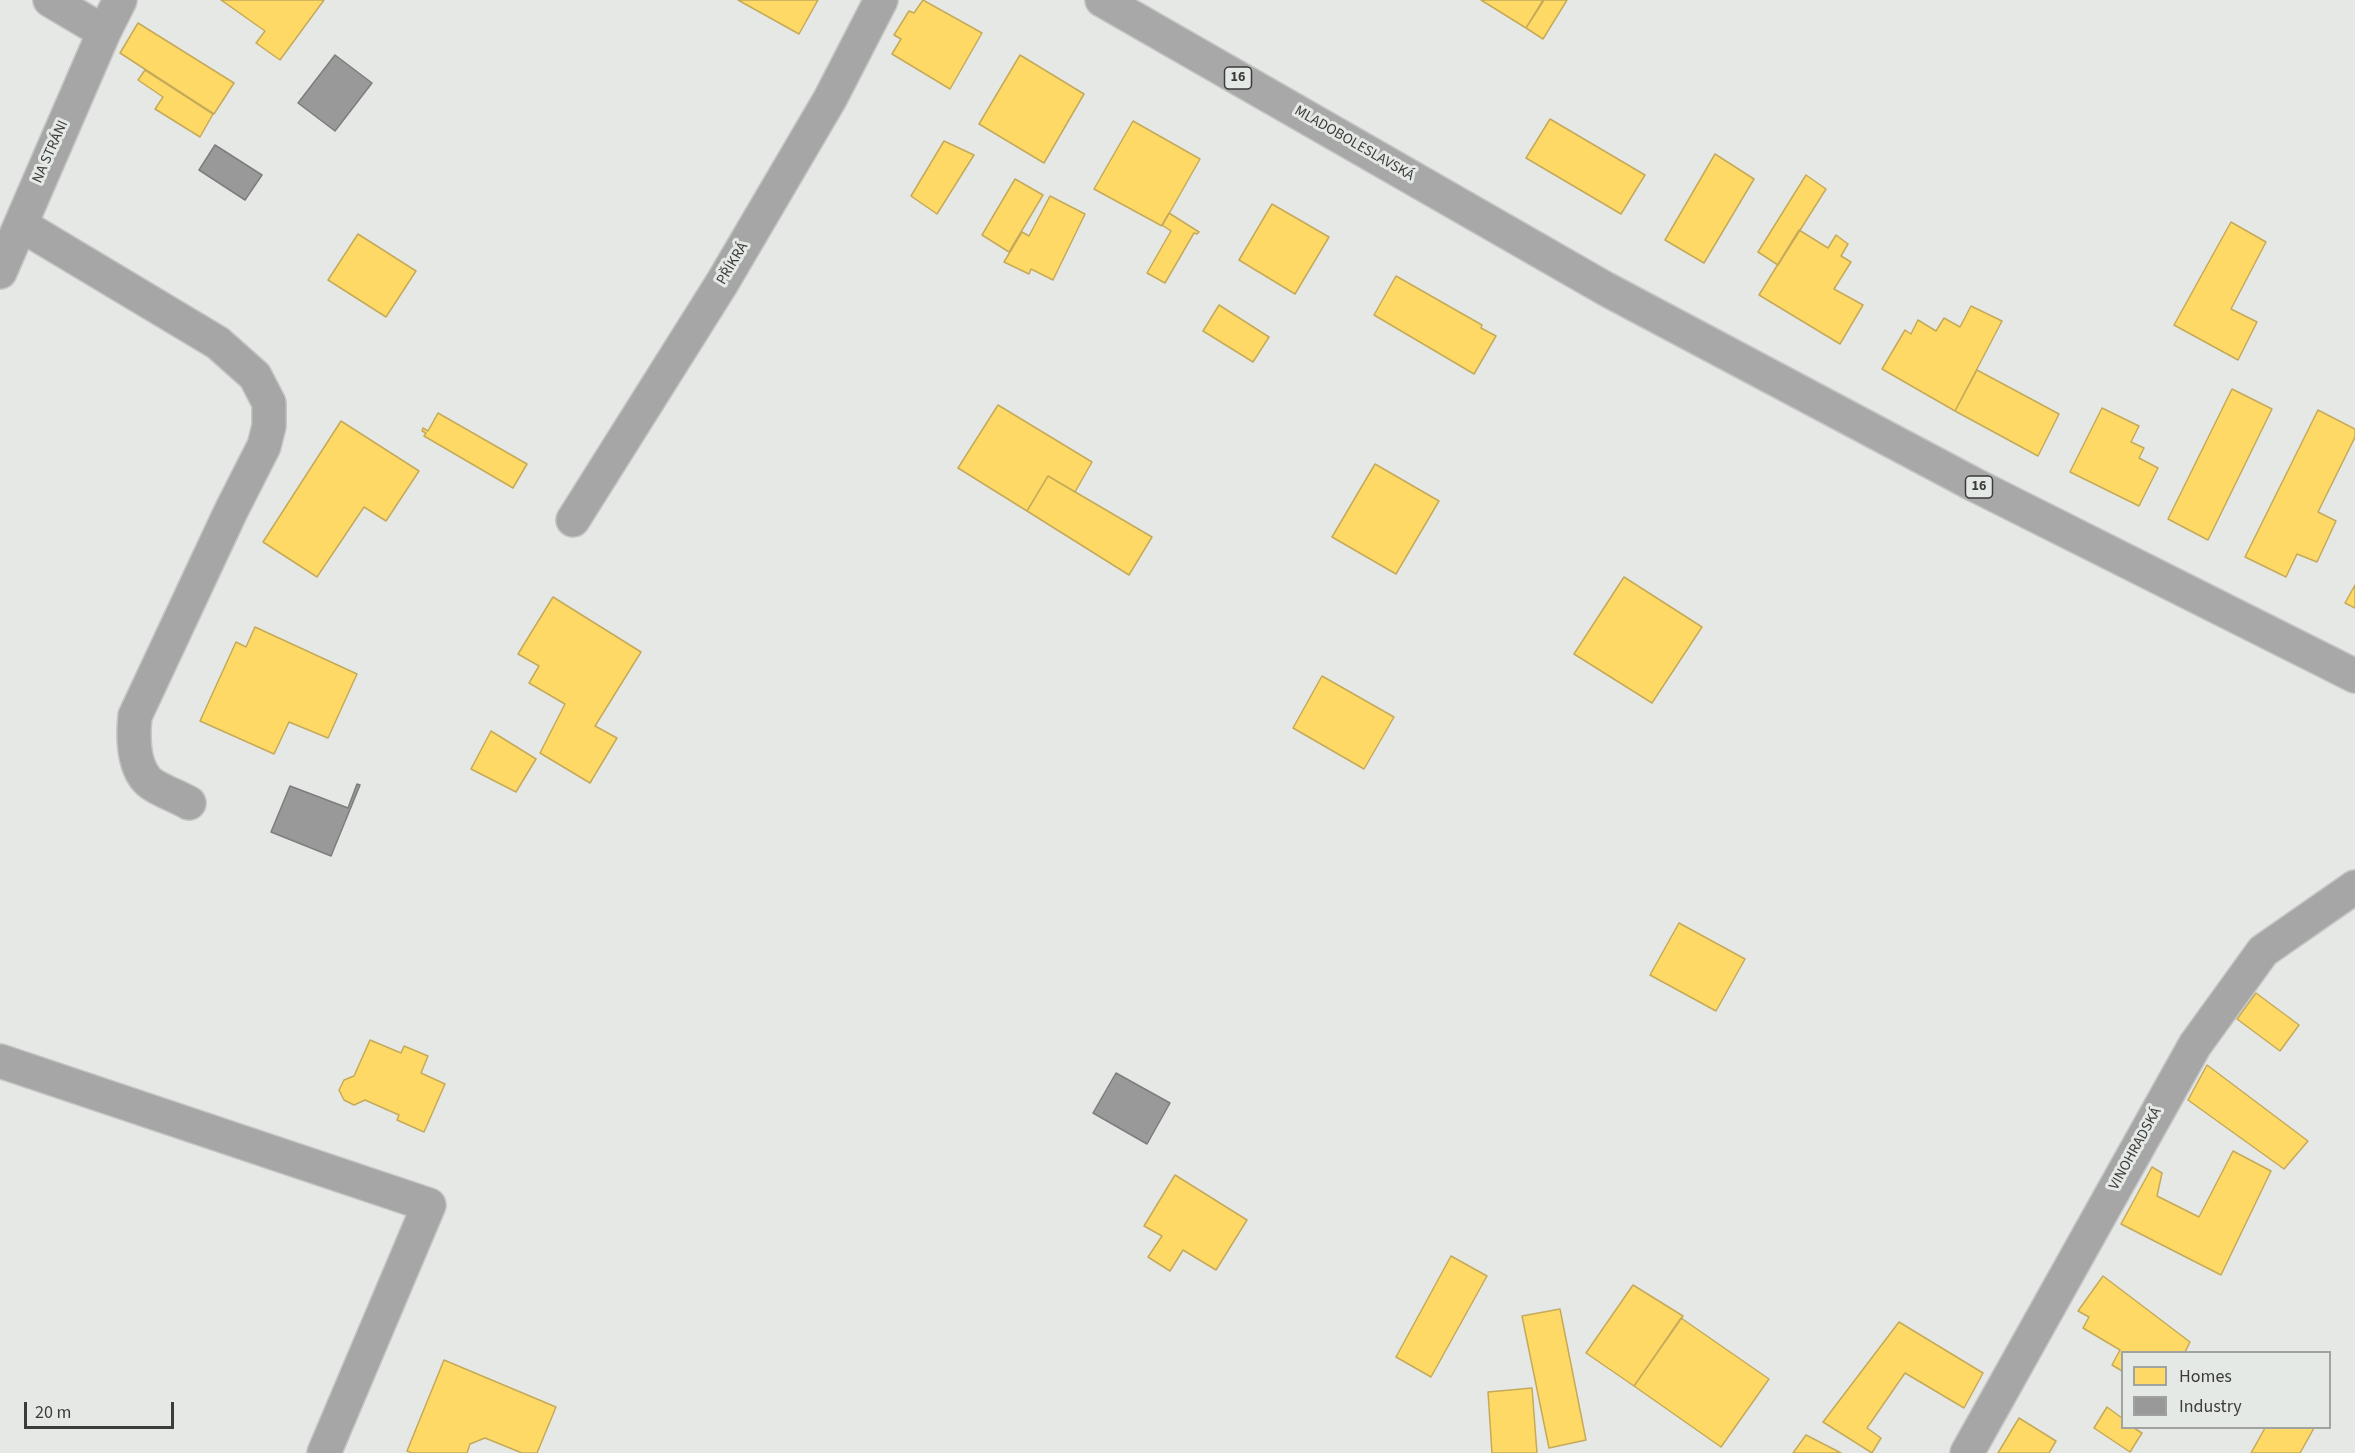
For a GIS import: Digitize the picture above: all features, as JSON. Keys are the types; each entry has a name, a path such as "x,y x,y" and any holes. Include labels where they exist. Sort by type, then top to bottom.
{"main road":[{"name":"MLADOBOLESLAVSKÁ","path":"1102,0 1606,289 1973,484 2355,676"}],"street":[{"path":"50,0 104,32"},
{"name":"NA STRÁNI","path":"0,272 28,204 120,0"},
{"name":"PŘÍKRÁ","path":"573,520 722,283 830,99 881,0"},
{"path":"21,225 218,343 255,376 269,403 269,426 264,446 135,716 132,738 147,781 189,803"},
{"name":"VINOHRADSKÁ","path":"1967,1453 2195,1045 2263,951 2355,887"},
{"path":"0,1061 429,1205 324,1453"}],"building: Homes":[{"path":"221,0 324,0 280,60 256,43 265,31"},
{"path":"738,0 818,0 799,34"},
{"path":"923,0 982,33 950,89 892,54 901,39 894,35 909,11 914,13"},
{"path":"1481,0 1543,0 1526,28"},
{"path":"1544,0 1567,0 1543,39 1526,28"},
{"path":"138,23 234,83 214,114 120,53"},
{"path":"1020,55 1084,94 1044,163 979,124"},
{"path":"145,70 213,114 200,137 155,109 163,97 138,80"},
{"path":"1550,119 1645,175 1621,214 1526,158"},
{"path":"1133,121 1200,159 1162,226 1094,189"},
{"path":"944,141 974,155 937,214 911,196"},
{"path":"1715,154 1754,179 1704,263 1665,240"},
{"path":"1806,175 1826,189 1778,265 1758,252"},
{"path":"1015,179 1043,195 1009,252 982,235"},
{"path":"1050,196 1085,214 1053,280 1031,269 1029,274 1004,262 1022,232 1029,236"},
{"path":"1272,204 1329,237 1295,294 1239,260"},
{"path":"1169,213 1199,232 1194,233 1165,283 1147,273 1171,231 1162,225"},
{"path":"2231,222 2266,242 2231,309 2257,322 2238,360 2174,325"},
{"path":"1799,230 1828,248 1836,235 1848,244 1841,256 1851,262 1834,289 1863,305 1840,344 1759,295"},
{"path":"358,234 416,271 386,317 328,280"},
{"path":"1396,276 1482,325 1481,328 1496,336 1474,374 1374,315"},
{"path":"1219,305 1269,337 1253,362 1203,331"},
{"path":"1971,306 2002,321 1955,411 1882,369 1905,330 1911,334 1918,320 1936,331 1944,318 1960,327"},
{"path":"1977,370 2059,414 2038,456 1955,411"},
{"path":"2232,389 2272,409 2208,540 2168,519"},
{"path":"998,405 1092,462 1075,492 1048,476 1027,511 958,468"},
{"path":"2102,408 2139,426 2131,442 2144,448 2139,458 2158,468 2139,506 2070,472"},
{"path":"2318,410 2355,429 2355,437 2318,512 2336,521 2317,562 2297,554 2286,577 2245,557"},
{"path":"438,413 527,464 513,488 424,436 426,433 422,431 423,428 428,431"},
{"path":"341,421 419,471 386,521 364,507 317,577 263,542"},
{"path":"1375,464 1439,501 1396,574 1332,537"},
{"path":"1048,476 1152,537 1129,575 1027,511"},
{"path":"1624,577 1702,627 1652,703 1574,654"},
{"path":"2355,585 2355,608 2345,603"},
{"path":"553,597 641,652 595,726 617,738 590,783 540,753 565,704 529,683 539,666 518,654"},
{"path":"255,627 357,674 328,738 289,722 274,754 200,721 236,642 246,647"},
{"path":"1322,676 1394,717 1364,769 1293,728"},
{"path":"491,731 536,759 516,792 471,769"},
{"path":"1679,923 1745,959 1716,1011 1650,975"},
{"path":"2256,993 2299,1025 2280,1051 2237,1019"},
{"path":"370,1040 401,1053 404,1046 428,1056 421,1073 445,1084 424,1132 397,1120 399,1115 365,1100 354,1105 344,1100 339,1090 344,1080 354,1076"},
{"path":"2207,1065 2308,1141 2284,1169 2188,1100"},
{"path":"2233,1151 2271,1171 2221,1275 2121,1224 2152,1167 2162,1173 2157,1196 2199,1217"},
{"path":"1175,1175 1247,1220 1216,1270 1183,1250 1170,1271 1148,1257 1162,1236 1144,1226"},
{"path":"1451,1256 1487,1276 1431,1377 1396,1357"},
{"path":"2103,1276 2190,1342 2186,1351 2121,1351 2121,1370 2112,1365 2120,1350 2083,1328 2089,1317 2078,1311"},
{"path":"1633,1285 1683,1316 1634,1386 1586,1353"},
{"path":"1560,1309 1586,1440 1549,1448 1522,1316"},
{"path":"1681,1318 1769,1379 1721,1447 1634,1386"},
{"path":"1899,1322 1983,1373 1964,1408 1905,1373 1867,1428 1881,1438 1872,1453 1823,1422"},
{"path":"444,1360 556,1407 537,1453 522,1453 485,1438 470,1444 467,1453 412,1453 407,1451"},
{"path":"1532,1388 1537,1453 1492,1453 1488,1392"},
{"path":"2107,1407 2121,1417 2121,1429 2136,1429 2142,1433 2130,1452 2094,1428"},
{"path":"2019,1418 2056,1441 2049,1453 1998,1453"},
{"path":"2264,1429 2313,1429 2300,1453 2251,1453"},
{"path":"1806,1435 1841,1453 1793,1453"}],"building: Industry":[{"path":"335,55 372,83 335,131 298,103"},
{"path":"215,145 262,175 245,200 199,170"},
{"path":"357,784 360,785 331,856 271,832 290,786 348,808"},
{"path":"1116,1073 1170,1103 1147,1144 1093,1113"}]}
